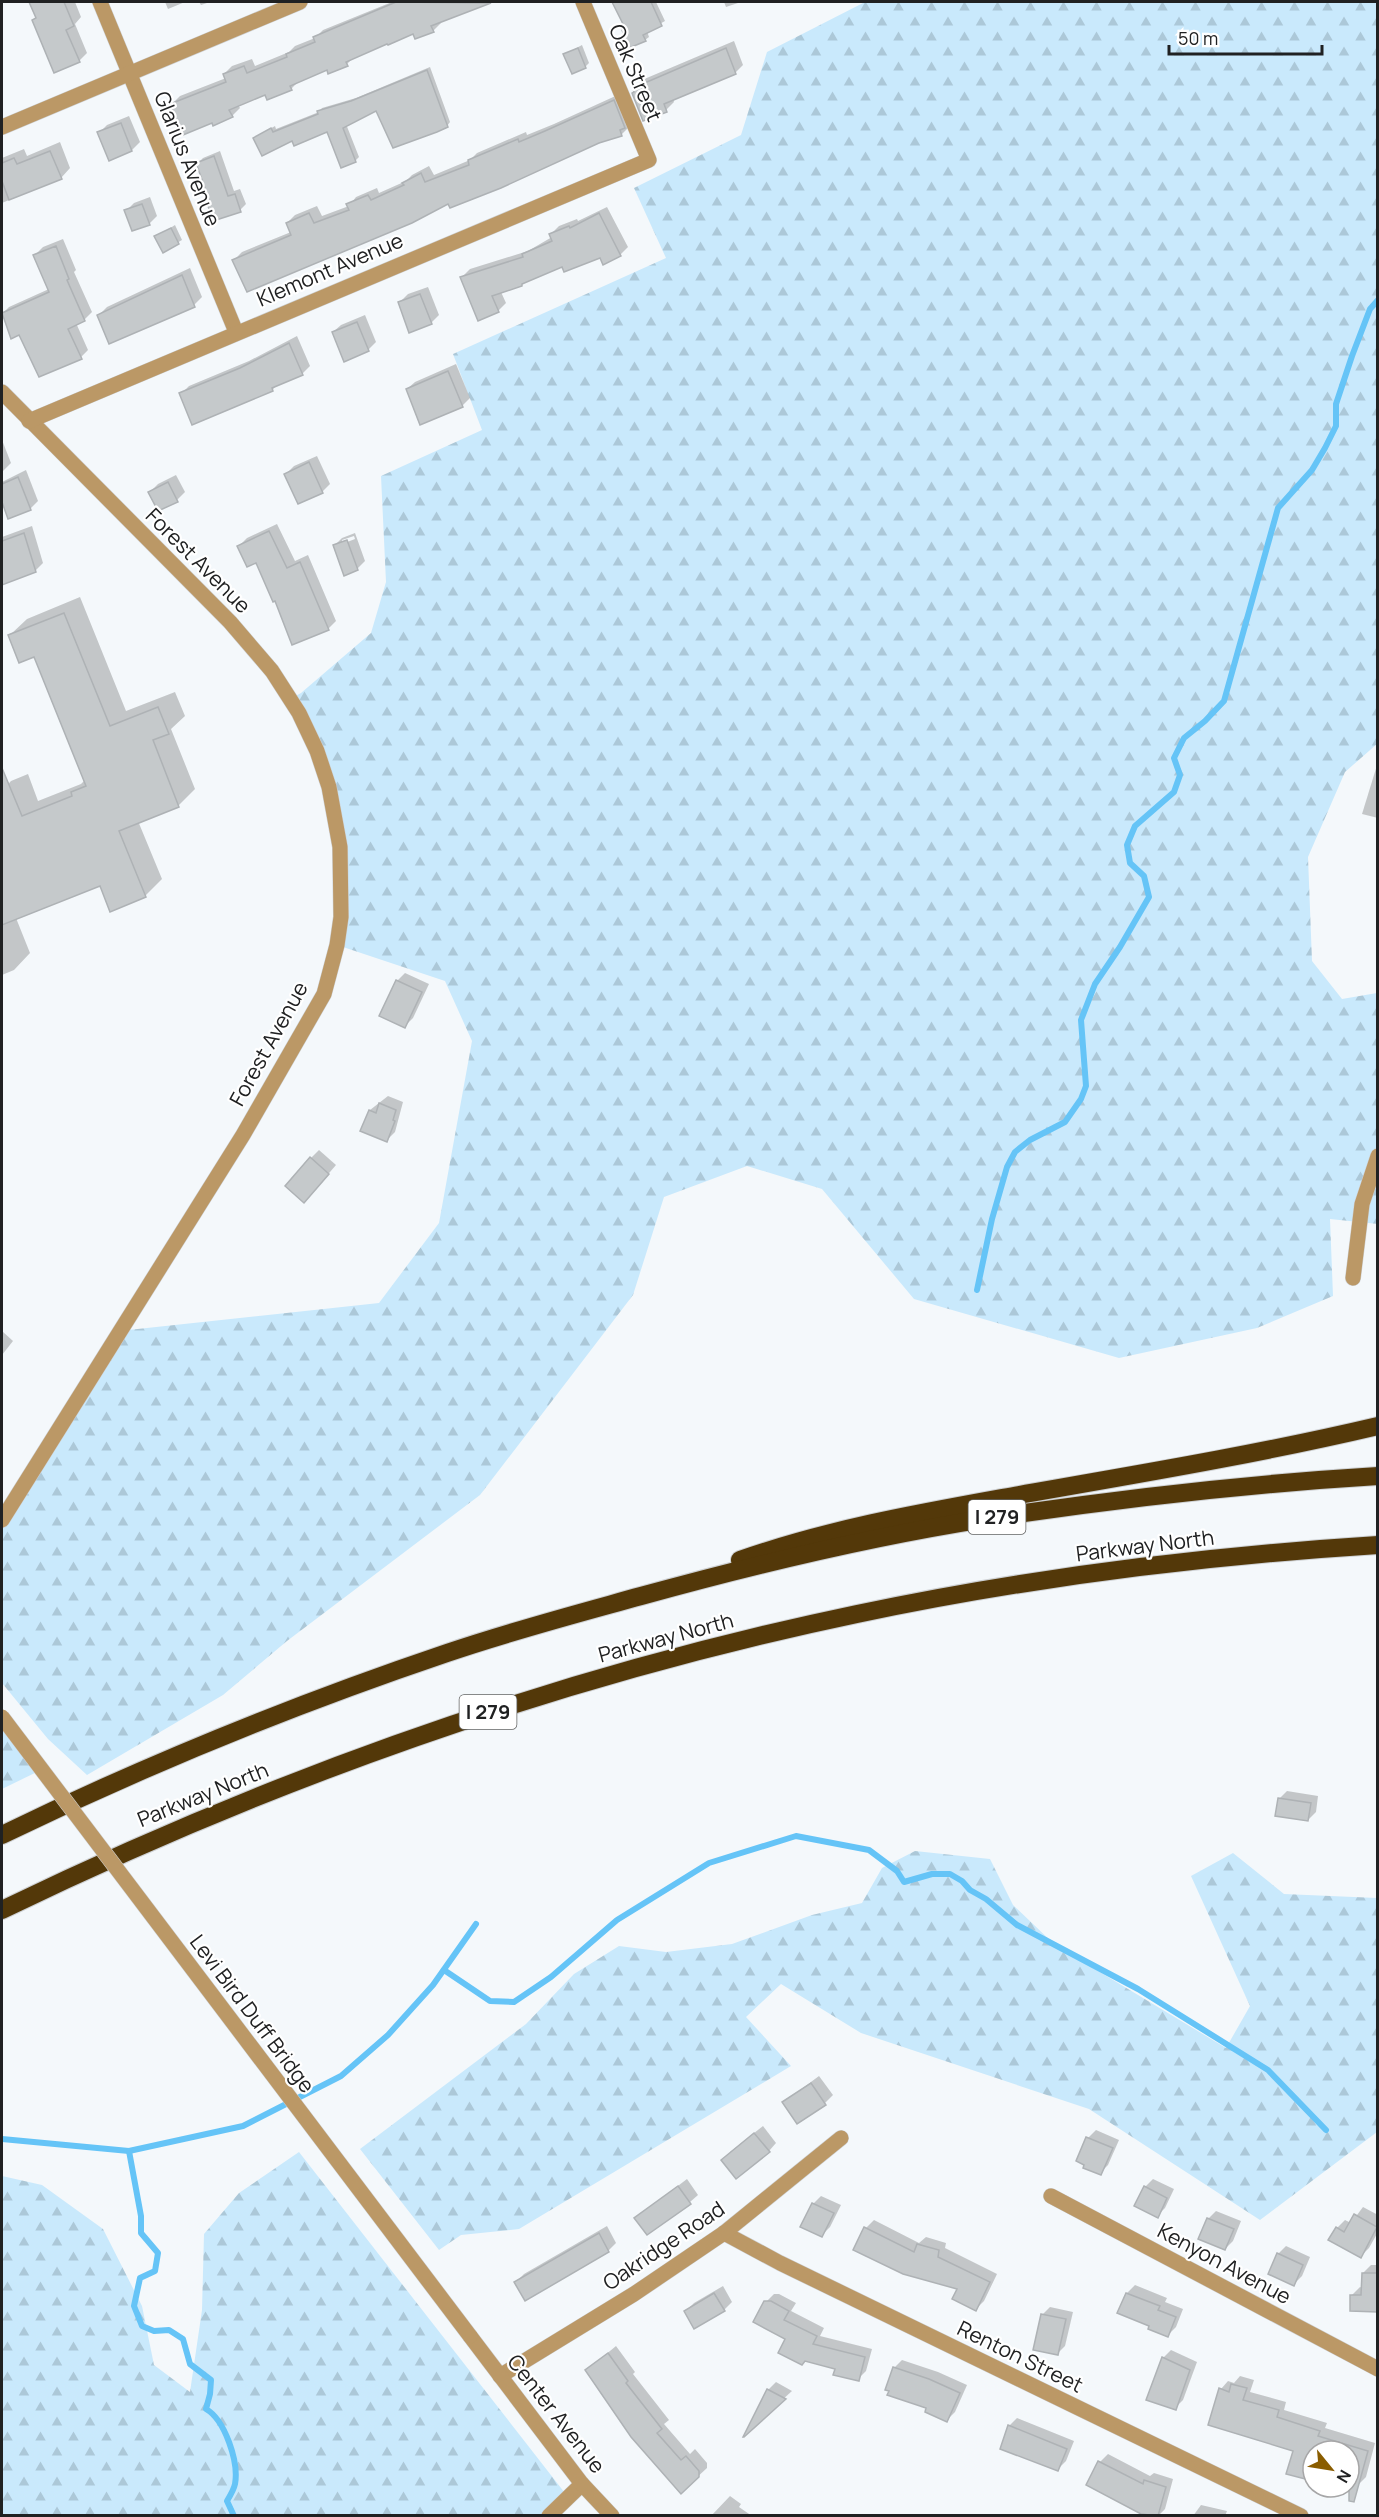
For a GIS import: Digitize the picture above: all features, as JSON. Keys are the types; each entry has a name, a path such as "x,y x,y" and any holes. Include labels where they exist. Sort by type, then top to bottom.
{"highway":[{"path":"623,1601 781,1545 876,1520 1286,1448 1377,1426"},
{"name":"I 279","path":"2,1835 181,1754 341,1691 538,1624 623,1601 782,1560 981,1520 1205,1490 1377,1476"},
{"name":"Parkway North","path":"2,1910 179,1828 327,1770 471,1718 653,1664 858,1614 949,1597 1078,1576 1234,1557 1377,1545"},
{"path":"1328,1548 1377,1550"}],"street":[{"name":"Glarius Avenue","path":"100,2 236,332"},
{"path":"2,127 300,2"},
{"name":"Oak Street","path":"583,2 649,160"},
{"name":"Klemont Avenue","path":"29,421 649,160"},
{"name":"Forest Avenue","path":"2,392 230,622 272,671 299,713 317,751 329,786 340,847 341,917 324,994 243,1135 2,1520"},
{"path":"1353,1278 1362,1203 1377,1156"},
{"name":"Levi Bird Duff Bridge","path":"2,1717 470,2337"},
{"name":"Oakridge Road","path":"500,2376 634,2294 724,2233 841,2138"},
{"name":"Kenyon Avenue","path":"1052,2196 1377,2368"},
{"name":"Renton Street","path":"724,2233 801,2274 1300,2516"},
{"name":"Center Avenue","path":"470,2337 582,2484 612,2516"},
{"path":"549,2516 582,2484"}],"green space":[{"path":"865,2 1377,2 1377,744 1345,772 1308,857 1312,961 1342,999 1377,993 1378,1224 1330,1219 1333,1296 1257,1328 1119,1358 914,1299 822,1189 747,1166 664,1197 633,1295 480,1495 287,1641 223,1695 87,1775 48,1739 2,1683 2,1520 119,1331 379,1303 439,1223 472,1041 445,981 337,945 341,917 329,787 290,699 301,693 371,633 386,582 381,476 482,430 453,354 666,258 634,188 741,135 767,52"},
{"path":"2,1717 41,1770 2,1789"},
{"path":"915,1851 990,1859 1013,1905 1055,1945 1226,2048 1250,2006 1191,1876 1233,1853 1284,1894 1377,1898 1377,2132 1260,2220 1089,2109 861,2033 781,1984 746,2017 791,2066 519,2229 461,2235 439,2250 360,2149 526,2024 574,1974 619,1946 666,1952 732,1944 812,1915 862,1903 882,1868"},
{"path":"299,2152 568,2497 549,2516 2,2516 2,2176 42,2185 103,2229 142,2306 154,2365 190,2392 202,2310 204,2234 239,2193"}],"building":[{"path":"29,2 64,2 74,26 66,30 80,62 54,73 32,20 36,18"},
{"path":"396,2 491,3 431,26 434,32 415,39 413,34 346,62 348,66 328,74 327,70 290,86 292,90 267,100 265,95 229,110 233,117 183,135 170,104 226,82 223,74 244,66 247,73 287,57 286,54 315,42 313,37"},
{"path":"612,2 651,2 662,26 643,35 646,41 629,48 622,30 625,28"},
{"path":"578,48 586,68 572,74 563,54"},
{"path":"726,48 736,74 664,104 667,112 643,121 632,93 633,88"},
{"path":"427,70 448,127 437,132 393,148 376,111 343,128 356,162 341,168 327,132 294,146 292,141 262,156 253,138 271,128 273,132 318,114 317,111 351,101"},
{"path":"614,100 625,128 620,130 622,136 599,143 501,188 450,208 448,204 412,223 247,292 232,260 291,235 286,223 309,213 314,223 349,210 346,204 368,195 371,200 404,185 402,183 421,173 425,182 469,165 468,160 518,139 519,142"},
{"path":"121,123 132,151 109,161 97,132"},
{"path":"50,151 62,179 9,200 2,181 2,163 14,158 17,164"},
{"path":"214,156 228,196 235,194 241,212 213,221 207,203 210,202 196,163"},
{"path":"142,204 150,225 132,231 124,210"},
{"path":"599,213 621,256 603,265 600,258 564,272 562,267 522,284 522,286 492,296 499,312 478,321 460,277 523,257 522,254 552,241 549,234 569,226 570,228"},
{"path":"171,228 179,244 163,253 154,236"},
{"path":"56,246 69,279 67,280 85,321 68,329 82,359 39,377 19,335 11,339 2,313 49,292 33,255"},
{"path":"182,275 195,307 109,344 97,315"},
{"path":"420,294 432,324 409,333 398,302"},
{"path":"357,322 369,351 344,362 332,332"},
{"path":"289,343 303,375 272,388 273,391 192,425 179,393 240,368"},
{"path":"448,371 463,407 420,425 406,389"},
{"path":"309,462 323,493 298,504 284,474"},
{"path":"18,477 31,510 8,519 2,502 2,484"},
{"path":"168,482 178,502 158,511 148,492"},
{"path":"269,531 287,568 300,562 329,630 292,645 275,601 273,602 256,563 247,567 237,546"},
{"path":"24,533 36,572 2,585 2,541"},
{"path":"347,540 358,570 344,576 333,545"},
{"path":"64,613 110,726 158,707 169,734 153,740 179,807 119,831 146,897 110,912 100,886 2,925 2,768 22,816 72,796 71,792 86,786 34,657 19,663 8,635"},
{"path":"396,980 422,992 405,1028 379,1016"},
{"path":"379,1103 396,1110 393,1120 395,1121 387,1142 360,1131 369,1110 376,1113"},
{"path":"310,1157 329,1174 304,1203 285,1186"},
{"path":"1278,1798 1311,1803 1308,1821 1275,1816"},
{"path":"811,2083 826,2105 797,2124 782,2102"},
{"path":"754,2133 770,2152 736,2179 721,2160"},
{"path":"1086,2137 1113,2148 1101,2175 1083,2168 1084,2165 1076,2161"},
{"path":"678,2186 691,2204 647,2235 634,2218"},
{"path":"1144,2186 1167,2198 1158,2218 1134,2206"},
{"path":"812,2203 834,2213 822,2237 800,2227"},
{"path":"1354,2214 1377,2227 1361,2258 1328,2240 1336,2227 1344,2232"},
{"path":"1207,2218 1234,2229 1225,2250 1198,2239"},
{"path":"864,2227 914,2252 917,2244 939,2250 938,2257 990,2282 976,2311 952,2299 957,2289 903,2274 853,2250"},
{"path":"599,2233 609,2252 525,2301 514,2282"},
{"path":"1277,2253 1303,2265 1294,2286 1268,2274"},
{"path":"1362,2273 1377,2273 1377,2312 1350,2311 1350,2295 1361,2295"},
{"path":"714,2293 725,2311 694,2329 684,2311"},
{"path":"1126,2293 1160,2306 1158,2310 1176,2317 1168,2337 1148,2329 1149,2326 1117,2313"},
{"path":"764,2301 771,2301 789,2311 784,2320 817,2336 813,2344 865,2357 859,2381 833,2375 835,2369 805,2361 802,2365 778,2353 785,2339 753,2322"},
{"path":"1041,2314 1066,2319 1058,2355 1033,2350"},
{"path":"608,2353 628,2381 626,2383 662,2429 657,2433 681,2460 686,2456 699,2471 699,2477 681,2494 631,2437 585,2370"},
{"path":"1162,2357 1190,2370 1176,2410 1146,2400"},
{"path":"893,2367 929,2379 960,2393 947,2422 925,2412 926,2408 887,2395 889,2391 885,2390"},
{"path":"1231,2384 1247,2388 1243,2400 1279,2410 1277,2417 1320,2431 1318,2436 1328,2439 1301,2439 1301,2478 1286,2474 1293,2451 1208,2425 1219,2388 1229,2392"},
{"path":"767,2389 786,2399 743,2437"},
{"path":"1008,2425 1067,2449 1058,2471 1000,2449"},
{"path":"1361,2449 1368,2451 1361,2476"},
{"path":"1098,2461 1143,2484 1144,2480 1166,2487 1158,2516 1141,2514 1086,2485"}],"waterway":[{"path":"977,1290 992,1219 1007,1167 1015,1152 1030,1140 1065,1122 1081,1099 1086,1086 1081,1020 1095,984 1149,897 1144,876 1130,863 1127,845 1135,826 1174,792 1180,775 1174,758 1184,738 1224,701 1278,508 1312,470 1336,426 1336,404 1370,309 1378,300"},
{"path":"444,1970 490,2001 514,2002 551,1977 617,1920 709,1863 796,1836 869,1850 897,1871 904,1882 932,1874 950,1874 986,1899 1017,1925 1138,1989 1268,2070 1326,2130"},
{"path":"2,2139 129,2151 243,2126 341,2076 388,2035 433,1985 476,1924"},
{"path":"129,2151 141,2216 141,2233 158,2253 155,2271 140,2278 134,2306 142,2326 154,2331 169,2330 183,2339 190,2364 211,2380 206,2409 219,2422 233,2454 235,2484 227,2501 234,2516"}]}
